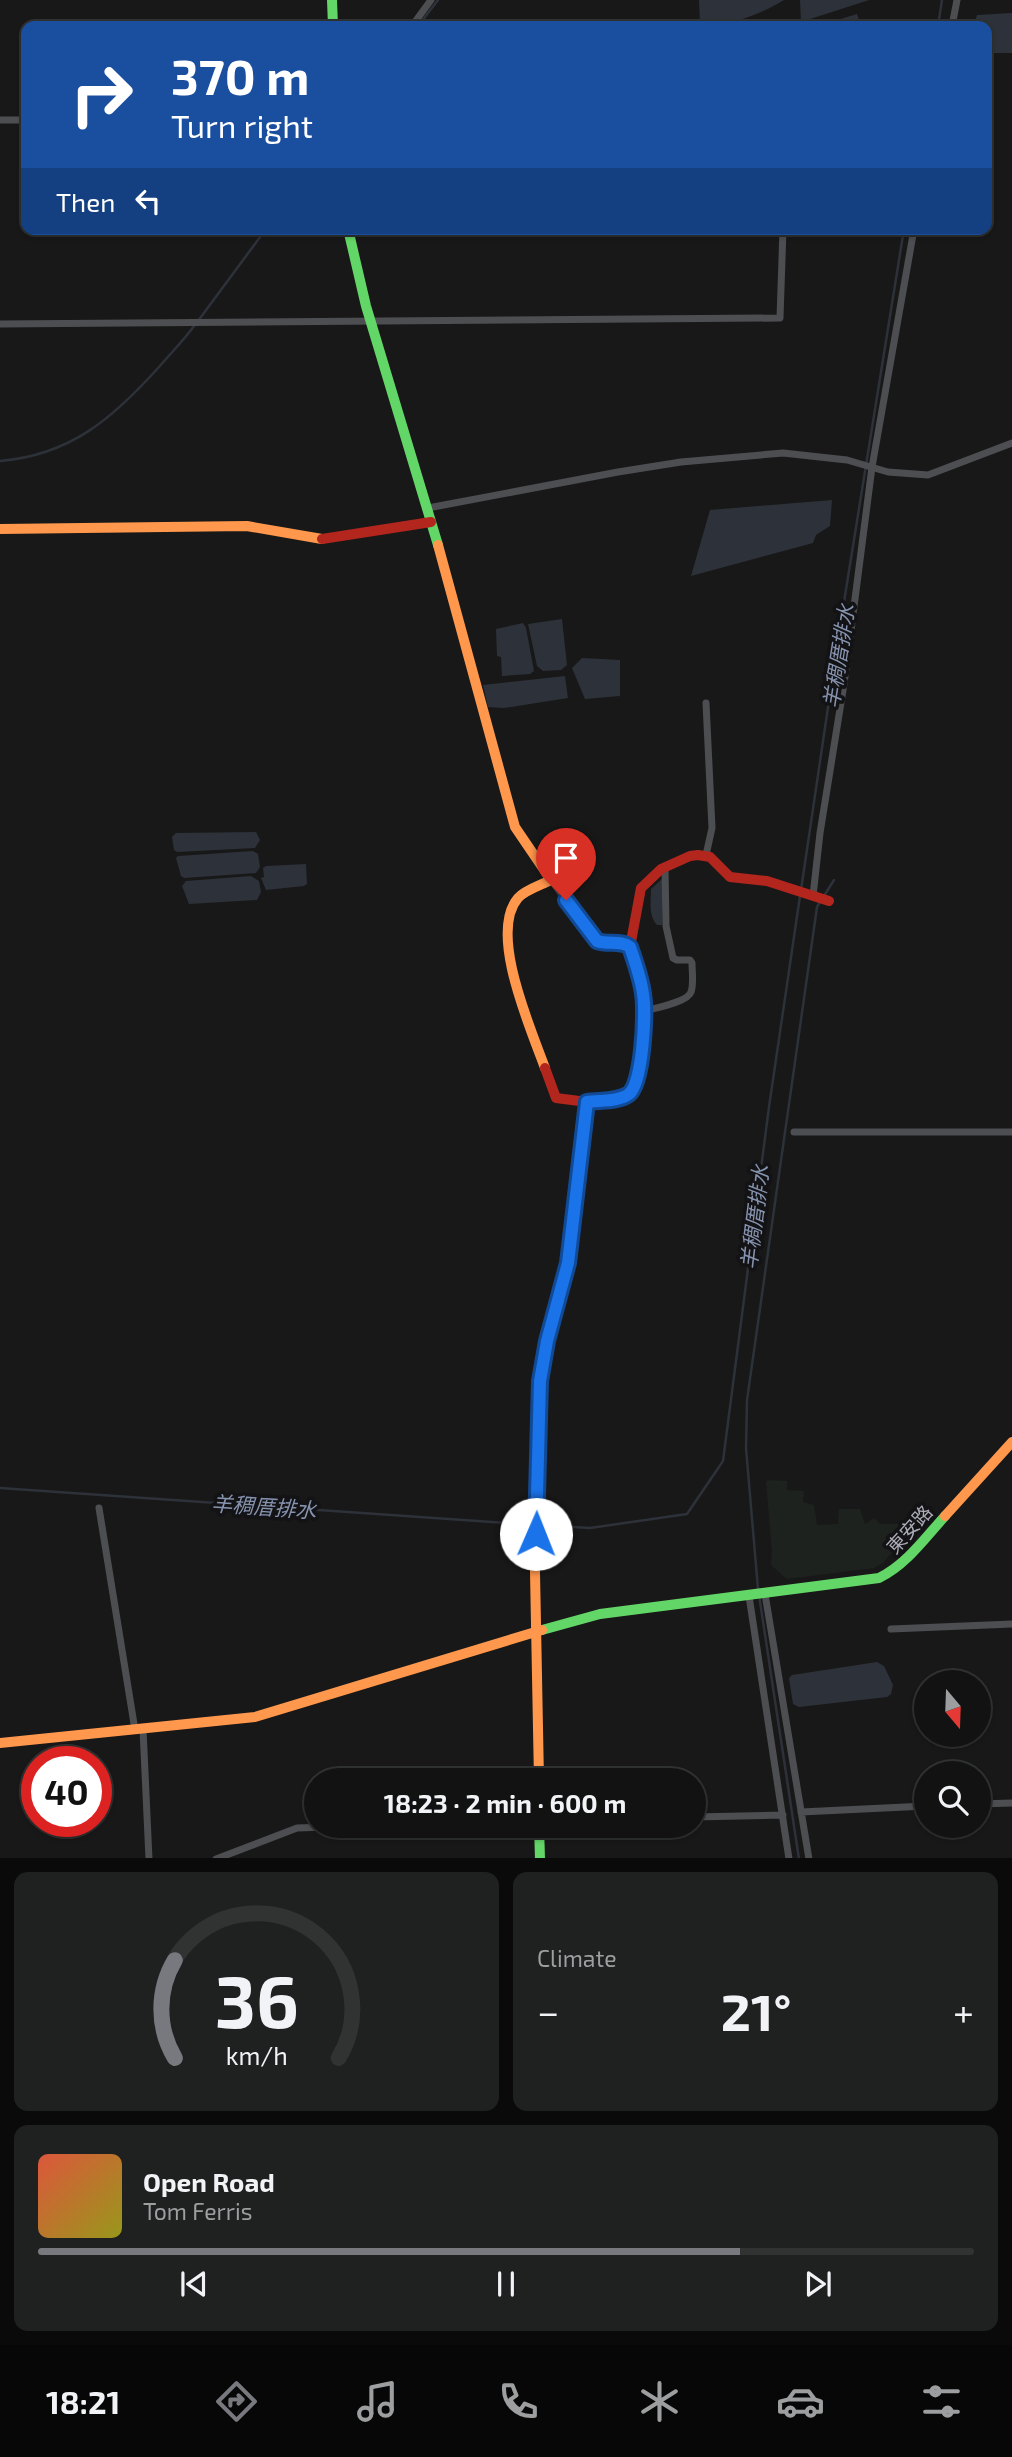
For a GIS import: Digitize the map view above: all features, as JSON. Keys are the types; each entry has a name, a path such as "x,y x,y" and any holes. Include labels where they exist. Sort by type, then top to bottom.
{"street":[{"path":"332,0 333,21"},
{"path":"416,21 431,0"},
{"path":"952,21 957,0"},
{"path":"0,120 21,120"},
{"path":"349,235 370,321 428,508 515,827 597,941 603,944 626,943 630,947 643,992 645,1011 637,1081 632,1092 621,1098 587,1102 556,1098 515,984 506,929 512,908 519,897 551,880"},
{"path":"0,324 780,318 783,235"},
{"path":"813,896 820,833 844,684 870,466 913,235"},
{"path":"428,508 681,462 783,453 851,461 888,472 928,475 1012,443"},
{"path":"0,529 247,526 266,527 307,538 323,539 431,522"},
{"path":"706,703 712,828 706,855"},
{"path":"630,947 634,937 640,889 653,875 689,855 706,855 730,877 767,881 829,901"},
{"path":"645,1011 681,1001 690,996 692,991 692,963 690,960 673,958 667,938 665,867"},
{"path":"539,1768 536,1534 540,1381 547,1341 568,1263 587,1102"},
{"path":"794,1132 1012,1132"},
{"name":"東安路","path":"0,1743 139,1730 273,1713 600,1614 879,1578 892,1572 1012,1441"},
{"path":"99,1508 139,1730 149,1858"},
{"path":"757,1595 802,1812 808,1858"},
{"path":"757,1595 789,1858"},
{"path":"891,1629 1012,1624"},
{"path":"991,1804 1012,1803"},
{"path":"802,1812 914,1807"},
{"path":"706,1817 783,1815"},
{"path":"216,1858 304,1828"},
{"path":"540,1838 540,1858"}],"shaded area":[{"path":"699,0 784,0 744,19 700,21"},
{"path":"800,0 869,0 804,21 801,21"},
{"path":"1012,13 1012,53 992,53 992,21 975,21 977,15"},
{"path":"857,14 859,21 834,21"},
{"path":"832,500 830,526 816,535 813,543 691,576 710,510"},
{"path":"562,619 567,665 561,670 543,671 537,666 528,624"},
{"path":"523,623 534,671 530,674 502,676 501,657 497,656 496,629"},
{"path":"582,658 620,660 620,696 585,699 572,668"},
{"path":"565,676 568,698 504,708 488,707 483,685"},
{"path":"256,832 260,840 255,848 177,852 174,850 172,837 176,833"},
{"path":"253,851 258,854 260,867 256,873 184,878 176,858 178,856"},
{"path":"306,864 307,884 304,886 266,890 261,878 264,877 263,868 266,866"},
{"path":"251,876 259,881 261,892 257,900 189,904 182,886 186,881"},
{"path":"663,878 662,925 657,925 651,912 651,889"},
{"path":"766,1481 787,1481 787,1490 804,1491 803,1502 814,1505 817,1525 838,1524 839,1509 860,1509 865,1524 874,1518 880,1524 914,1524 884,1562 874,1568 787,1579 771,1565"},
{"path":"877,1662 884,1666 893,1685 891,1694 887,1697 799,1707 793,1704 789,1678 792,1675"}],"waterway":[{"path":"422,21 438,0"},
{"name":"羊稠厝排水","path":"939,21 942,0"},
{"path":"198,321 262,235"},
{"name":"羊稠厝排水","path":"801,890 903,235"},
{"path":"0,461 48,451 89,431 125,402 194,326"},
{"path":"824,896 834,880"},
{"name":"羊稠厝排水","path":"541,1525 590,1528 687,1514 723,1461 769,1107 800,896"},
{"path":"758,1589 746,1448 747,1400 817,907 820,902"},
{"name":"羊稠厝排水","path":"0,1488 534,1525"},
{"path":"759,1595 799,1858"}],"traffic: fast":[{"path":"332,0 333,21"},
{"path":"349,235 366,306 438,545"},
{"path":"542,1630 600,1614 879,1578 906,1558 945,1516"},
{"path":"539,1838 540,1858"}],"traffic: slow":[{"path":"0,529 247,526 322,539"},
{"path":"438,545 515,827 551,880 518,898 510,914 508,934 515,982 545,1068"},
{"path":"539,1409 535,1572 539,1768"},
{"path":"945,1516 1012,1442"},
{"path":"0,1743 255,1717 542,1630"}],"traffic: jam":[{"path":"322,539 431,522"},
{"path":"630,947 641,888 661,869 690,856 710,857 730,877 767,881 829,901"},
{"path":"539,1409 540,1381 547,1341 568,1263 587,1102 556,1098 545,1068"}],"route":[{"path":"536,1534 540,1381 547,1341 568,1263 587,1102 621,1098 632,1092 637,1081 645,1013 643,992 630,947 626,943 603,944 597,941 566,900"}]}
